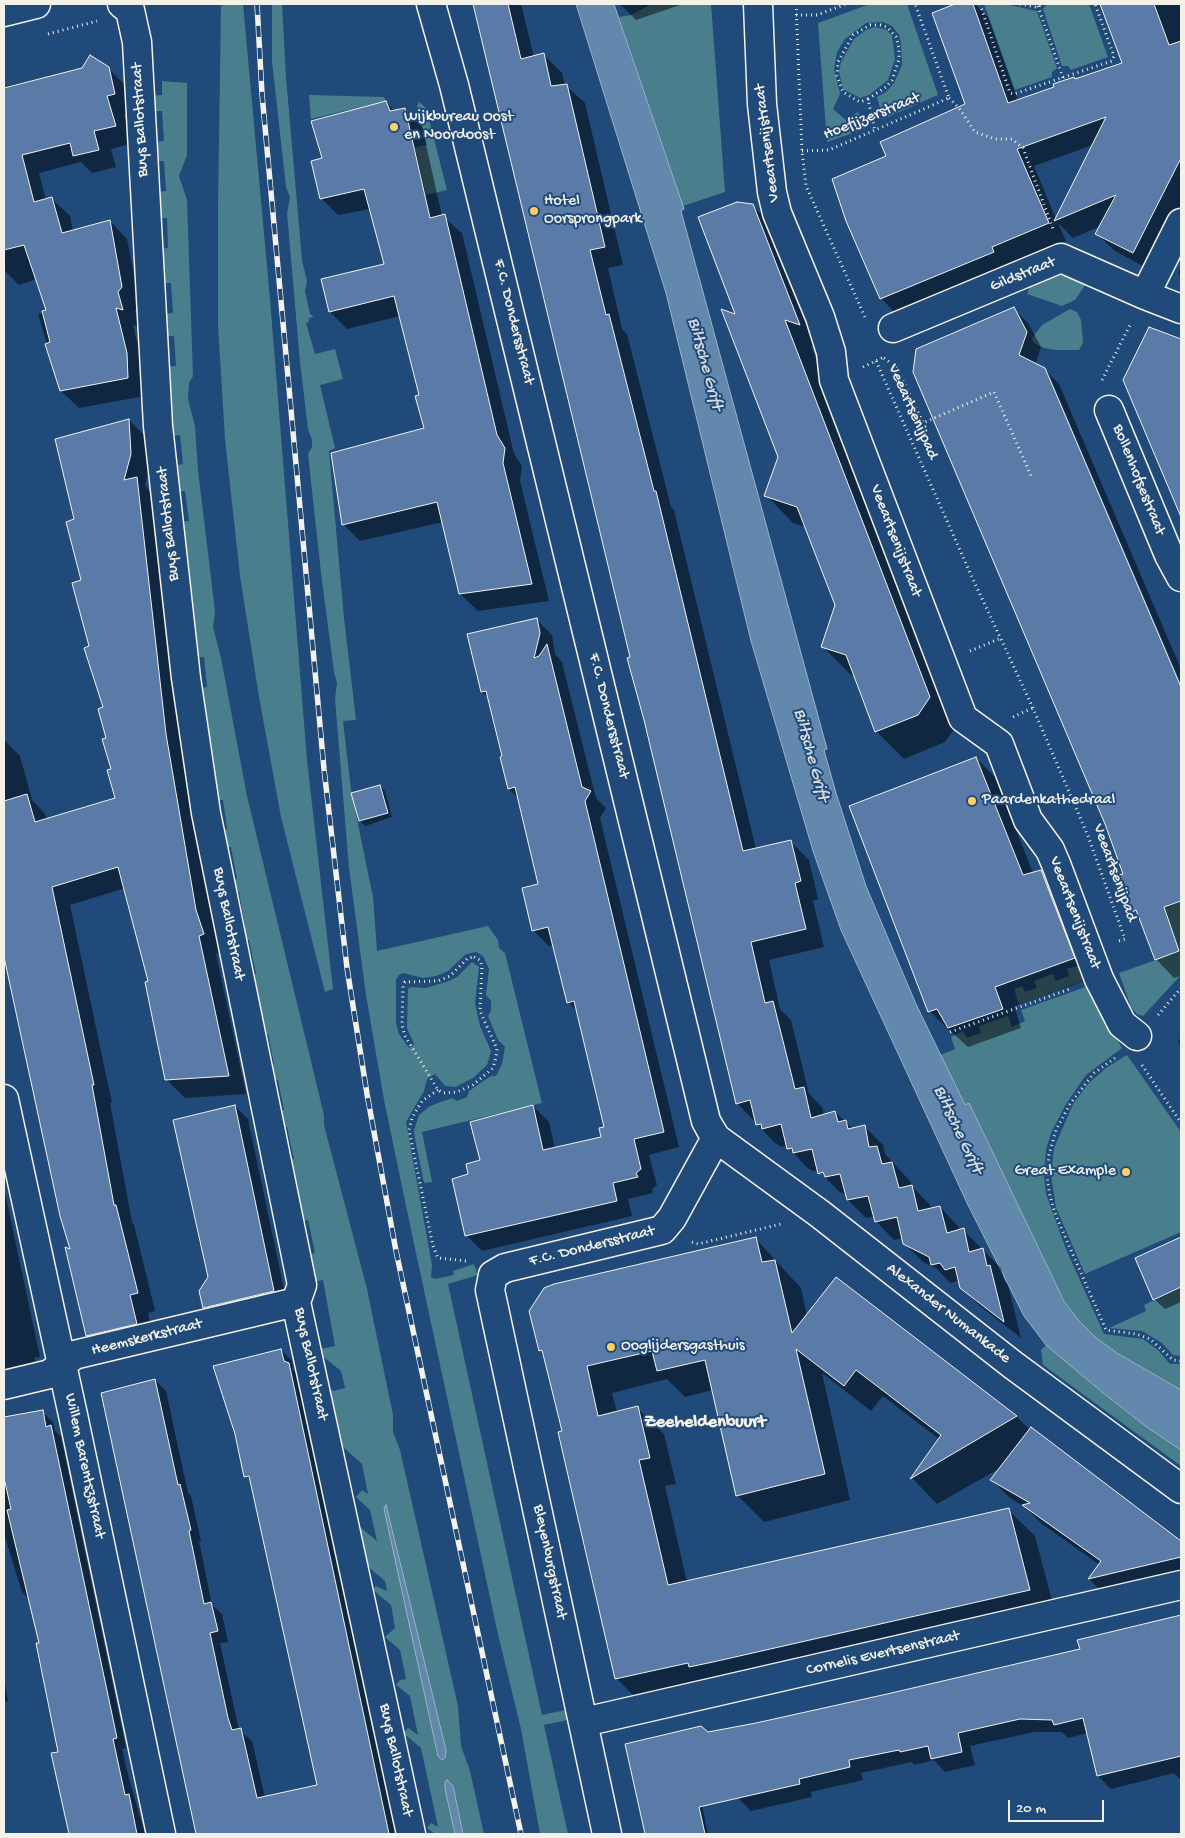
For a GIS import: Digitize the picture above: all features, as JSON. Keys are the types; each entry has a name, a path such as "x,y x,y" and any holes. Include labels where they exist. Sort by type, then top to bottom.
{"street":[{"path":"4,12 36,4"},
{"name":"F.C. Dondersstraat","path":"431,4 457,94 706,1121 716,1138 672,1218 662,1230 505,1268 491,1283"},
{"name":"Veeartsenijstraat","path":"758,4 762,104 772,192 777,213 820,317 831,352 834,380 963,718 999,744 1028,820 1050,850 1056,864 1099,979 1122,1024 1135,1040"},
{"name":"Buys Ballotstraat","path":"126,7 137,42 158,426 186,678 206,813 302,1285 296,1302 411,1834"},
{"path":"1145,295 1181,223"},
{"name":"Gildstraat","path":"881,335 1061,258 1181,309"},
{"name":"Bollenhofsestraat","path":"1109,410 1169,555 1181,577"},
{"name":"Willem Barentszstraat","path":"4,1099 161,1834"},
{"name":"Alexander Numankade","path":"716,1138 820,1214 1013,1365 1181,1489"},
{"name":"Bleyenburgstraat","path":"491,1283 607,1834"},
{"name":"Heemskerkstraat","path":"4,1385 50,1374 74,1355 296,1302"},
{"name":"Cornelis Evertsenstraat","path":"584,1722 1181,1586"}],"path":[{"name":"Veeartsenijpad","path":"796,4 802,151 806,186 881,335 884,358 876,361 1033,708 1088,836 1126,939 1112,944"},
{"path":"796,15 817,15 846,4"},
{"path":"914,4 949,98 959,108 975,132 995,139 1012,139 1023,148 1050,216 1061,258"},
{"path":"980,4 1010,93 1014,94 1112,61 1114,56 1095,4"},
{"path":"1020,4 1038,6 1044,4"},
{"path":"1038,6 1063,78"},
{"path":"42,35 91,23 126,7"},
{"path":"880,25 887,27 896,36 899,59 892,80 886,87 868,99 860,102 843,92 837,76 838,62 842,51 853,35 870,26 880,25"},
{"name":"Hoefijzerstraat","path":"802,151 830,150 949,98"},
{"path":"868,99 876,131"},
{"path":"1109,410 1102,381 1145,295"},
{"path":"884,358 897,368 923,423 994,392 1032,478"},
{"path":"973,649 1001,638"},
{"path":"1014,716 1033,708"},
{"path":"474,957 480,960 482,966 480,1011 497,1049 496,1057 493,1068 473,1084 457,1092 443,1093 438,1090 405,1036 402,1025 403,986 405,982 438,981 450,976 468,958 474,957"},
{"path":"950,1032 1099,979"},
{"path":"1181,1123 1138,1058 1135,1040 1094,1073 1070,1104 1056,1130 1049,1155 1047,1178 1056,1216 1106,1330 1136,1334 1150,1339 1173,1360 1181,1361"},
{"path":"438,1090 422,1101 412,1118 409,1130 433,1246 438,1258 474,1262 491,1283"},
{"path":"662,1230 698,1244 820,1214"}],"green space":[{"path":"243,4 270,299 307,760 333,989 325,992 281,817 259,697 240,576 225,439 218,326 218,205 221,6"},
{"path":"272,4 282,4 286,77 302,260 307,281 305,291 310,314 314,317 309,318 309,322 306,323 315,354 335,349 343,379 320,385 335,448 329,451 344,618 356,720 343,721 351,790 373,897 377,951 488,926 498,940 499,948 505,953 542,1103 422,1132 432,1182 424,1183 414,1130 419,1115 430,1106 452,1098 457,1101 467,1097 469,1091 491,1076 496,1076 502,1064 505,1047 498,1040 488,1016 491,1011 491,1001 486,995 489,969 483,956 476,952 466,954 448,971 436,976 423,978 403,973 399,975 396,980 396,1023 399,1034 409,1048 414,1044 407,1028 408,989 411,987 426,988 449,981 457,977 472,962 479,967 475,1003 480,1026 491,1051 487,1065 473,1078 455,1087 445,1086 435,1074 427,1079 424,1091 406,1122 432,1265 431,1277 435,1279 454,1275 453,1271 474,1264 478,1275 448,1284 542,1715 570,1709 572,1719 544,1725 568,1834 540,1834 521,1729 497,1630 384,1100 366,995 349,868 335,699 337,683 321,573 308,454 312,447 312,440 308,429 300,362 287,213 290,197 286,187 272,61"},
{"path":"652,4 711,4 725,192 683,206 619,17 631,15"},
{"path":"870,4 907,4 938,95 883,119 877,97 886,92 894,83 902,65 901,43 899,35 892,26 883,22 866,23 845,39 837,52 834,69 840,94 833,109 846,120 858,112 864,129 827,142 818,23"},
{"path":"984,4 1005,4 1037,11 1057,68 1052,72 1052,77 1015,90"},
{"path":"1047,4 1089,4 1108,57 1071,70 1068,66 1062,66 1043,9"},
{"path":"875,27 887,30 892,36 895,59 888,80 869,95 860,98 843,89 839,72 841,62 854,39 866,30"},
{"path":"162,81 187,83 187,155 179,176 187,200 193,376 189,383 188,399 195,426 198,470 215,611 213,627 221,658 247,796 324,1115 324,1125 367,1289 393,1415 393,1432 400,1450 458,1706 461,1746 470,1771 484,1834 435,1834 427,1828 431,1823 438,1827 421,1748 403,1733 408,1728 418,1735 410,1696 396,1685 400,1680 406,1679 400,1650 385,1637 395,1628 391,1605 373,1590 376,1586 387,1591 385,1581 358,1558 349,1518 377,1541 370,1510 356,1497 362,1490 368,1494 362,1464 333,1438 327,1386 333,1391 345,1388 341,1371 315,1350 335,1346 323,1280 308,1283 304,1256 315,1253 308,1220 296,1223 283,1162 294,1159 287,1127 276,1129 273,1113 284,1110 278,1080 266,1082 263,1067 274,1064 268,1034 257,1036 244,976 256,974 249,940 238,942 234,928 245,926 239,892 227,893 225,881 237,879 231,847 219,848 216,832 227,829 223,800 211,801 195,689 207,687 204,657 192,658 178,522 189,521 185,491 174,492 171,466 183,464 180,435 168,436 164,367 176,366 174,336 163,336 161,314 173,313 171,283 160,283 157,249 168,248 167,218 155,218 154,192 166,191 164,161 153,161 151,142 164,141 162,111 150,111 150,96 162,95"},
{"path":"309,95 384,97 386,101 311,119"},
{"path":"419,102 425,107 428,115 447,190 426,195 415,147 427,145 417,106"},
{"path":"1060,271 1086,284 1075,300 1062,306 1027,294 1031,283"},
{"path":"1070,309 1077,312 1081,320 1083,343 1079,350 1056,350 1044,348 1034,343 1032,338 1042,325"},
{"path":"1181,902 1181,975 1143,1016 1137,1014 1131,1007 1119,973 1179,952 1164,908"},
{"path":"1080,965 1085,980 1019,1004 1014,989 1022,986 1025,992 1037,988 1034,981 1053,974 1056,981 1069,976 1067,969"},
{"path":"1088,986 1096,1004 1122,1048 1086,1075 1066,1104 1051,1133 1046,1150 1044,1176 1046,1194 1066,1249 1104,1334 1143,1339 1158,1350 1170,1364 1181,1364 1181,1390 1117,1353 1095,1337 1079,1321 1064,1300 969,1103 965,1105 940,1055 955,1049 951,1037 963,1031 967,1038 981,1033 979,1026 1008,1016 1012,1027 1025,1021 1021,1010"},
{"path":"1127,1055 1181,1132 1181,1232 1085,1274 1056,1208 1051,1175 1054,1148 1073,1104 1089,1083 1106,1068"},
{"path":"1181,1288 1181,1356 1173,1355 1162,1343 1142,1331 1109,1328 1146,1311 1144,1305"},
{"path":"1046,1345 1148,1428 1181,1450 1181,1466 1043,1365 1041,1350"}],"water":[{"name":"Biltsche Grift","path":"576,4 614,4 684,209 681,211 827,749 824,750 866,886 916,1004 965,1105 969,1103 1064,1301 1079,1321 1095,1337 1117,1353 1181,1390 1181,1450 1148,1428 1046,1345 1024,1316 967,1203 841,930 813,851 751,641 666,293"},
{"path":"386,1505 446,1750 445,1758 442,1760 438,1756 386,1518 384,1508"},
{"path":"447,1780 453,1786 463,1834 455,1834 445,1789 445,1782"}],"building":[{"path":"473,4 508,4 521,59 544,53 551,86 567,84 605,247 590,250 606,315 609,314 654,491 656,491 743,851 791,840 801,881 795,883 806,929 751,942 765,1003 773,1001 795,1089 804,1087 811,1118 835,1111 838,1122 846,1120 848,1129 865,1125 869,1147 877,1146 882,1164 892,1162 899,1188 912,1185 918,1211 940,1206 947,1233 964,1228 969,1252 983,1248 987,1266 990,1265 1004,1322 960,1288 955,1267 945,1270 940,1263 931,1265 929,1257 903,1244 897,1217 875,1222 868,1196 847,1200 840,1174 825,1177 823,1172 818,1174 812,1149 793,1153 792,1148 787,1149 781,1124 762,1129 761,1124 756,1125 750,1100 736,1104 644,720 627,658 630,657"},
{"path":"955,4 973,4 1008,103 1054,87 1053,84 1074,77 1075,79 1122,63 1100,4 1154,4 1169,45 1181,41 1181,158 1133,253 1095,234 1116,195 1054,221 1106,117 1017,149 1049,223 992,247 994,252 880,299 846,221 832,179 886,156 880,142 965,104 932,13"},
{"path":"90,55 109,67 115,94 107,96 116,126 94,131 99,150 73,156 70,143 22,155 34,202 52,197 62,233 110,220 122,287 118,292 123,310 116,308 127,353 128,378 60,391 45,344 50,342 42,311 46,310 24,245 4,250 4,88 82,68"},
{"path":"386,101 390,111 405,108 430,218 445,214 497,435 505,448 503,463 532,584 459,594 437,502 342,525 331,453 424,428 415,396 419,395 394,296 329,312 321,279 384,264 364,189 320,199 311,161 322,158 311,121"},
{"path":"737,202 753,204 800,325 785,320 930,697 918,715 875,732 846,655 821,647 835,605 797,507 764,496 778,457 721,309 735,314 698,217"},
{"path":"1014,307 1027,332 1019,355 1045,368 1181,687 1181,901 1164,907 1179,951 1155,960 1136,910 1132,912 1118,875 1123,874 1105,824 913,372 916,349"},
{"path":"1149,327 1181,339 1181,517 1123,380"},
{"path":"129,419 131,454 124,480 137,477 166,734 196,910 204,934 199,936 229,1076 165,1080 145,982 148,981 118,867 52,887 94,1085 92,1085 114,1205 116,1205 138,1293 130,1295 137,1324 86,1336 65,1247 70,1249 60,1216 4,957 4,801 27,794 35,822 115,798 107,770 111,769 102,739 106,738 98,709 103,707 84,648 89,646 72,583 81,580 66,522 74,519 55,439"},
{"path":"537,618 540,633 534,658 539,656 547,644 582,787 591,791 585,801 664,1132 634,1139 641,1169 636,1173 638,1177 613,1183 617,1201 465,1236 452,1179 468,1174 466,1164 480,1160 470,1122 533,1105 543,1150 601,1137 599,1128 604,1127 574,1001 567,1003 548,927 532,931 522,888 538,884 515,787 508,789 486,691 481,692 467,634"},
{"path":"976,757 1023,875 1041,870 1075,958 995,987 1003,1009 948,1028 937,1009 928,1012 849,806"},
{"path":"380,785 388,813 359,821 351,793"},
{"path":"235,1105 274,1291 203,1308 199,1291 208,1277 173,1120"},
{"path":"756,1237 762,1262 775,1260 792,1333 836,1277 1017,1416 910,1479 941,1435 856,1370 844,1386 796,1349 825,1474 736,1496 705,1360 657,1371 652,1351 587,1366 598,1416 638,1406 650,1458 639,1460 668,1585 1009,1508 1030,1590 713,1662 689,1667 688,1663 615,1679 558,1432 562,1431 542,1350 539,1351 529,1311 544,1288 554,1284"},
{"path":"1181,1237 1181,1287 1153,1300 1135,1258"},
{"path":"281,1349 284,1361 289,1363 389,1834 196,1834 101,1393 155,1379 178,1485 180,1484 191,1530 189,1531 204,1604 211,1602 218,1631 210,1633 228,1718 232,1730 241,1728 257,1798 317,1785 249,1476 244,1477 235,1434 213,1366"},
{"path":"43,1410 46,1427 51,1425 117,1738 113,1739 125,1795 129,1794 137,1834 69,1834 51,1753 58,1752 36,1643 39,1643 7,1510 11,1509 4,1478 4,1417"},
{"path":"1031,1427 1181,1541 1181,1557 1088,1579 1101,1561 1022,1505 1030,1503 990,1480"},
{"path":"1181,1615 1181,1756 1097,1776 1083,1718 1054,1725 1052,1720 1020,1719 958,1733 962,1752 931,1759 928,1746 849,1760 850,1767 799,1779 800,1784 699,1807 705,1834 645,1834 625,1744 701,1726 708,1732 756,1723 887,1694 1080,1649 1077,1640"}],"railway":[{"path":"257,4 262,94 324,769 347,968 367,1094 396,1251 521,1834"}],"place":[{"name":"Wijkbureau Oost en Noordoost","path":"394,127"},
{"name":"Hotel Oorsprongpark","path":"534,211"},
{"name":"Paardenkathedraal","path":"972,801"},
{"name":"Great Example","path":"1126,1172"},
{"name":"Ooglijdersgasthuis","path":"611,1347"}],"district":[{"name":"Zeeheldenbuurt","path":"705,1423"}]}
